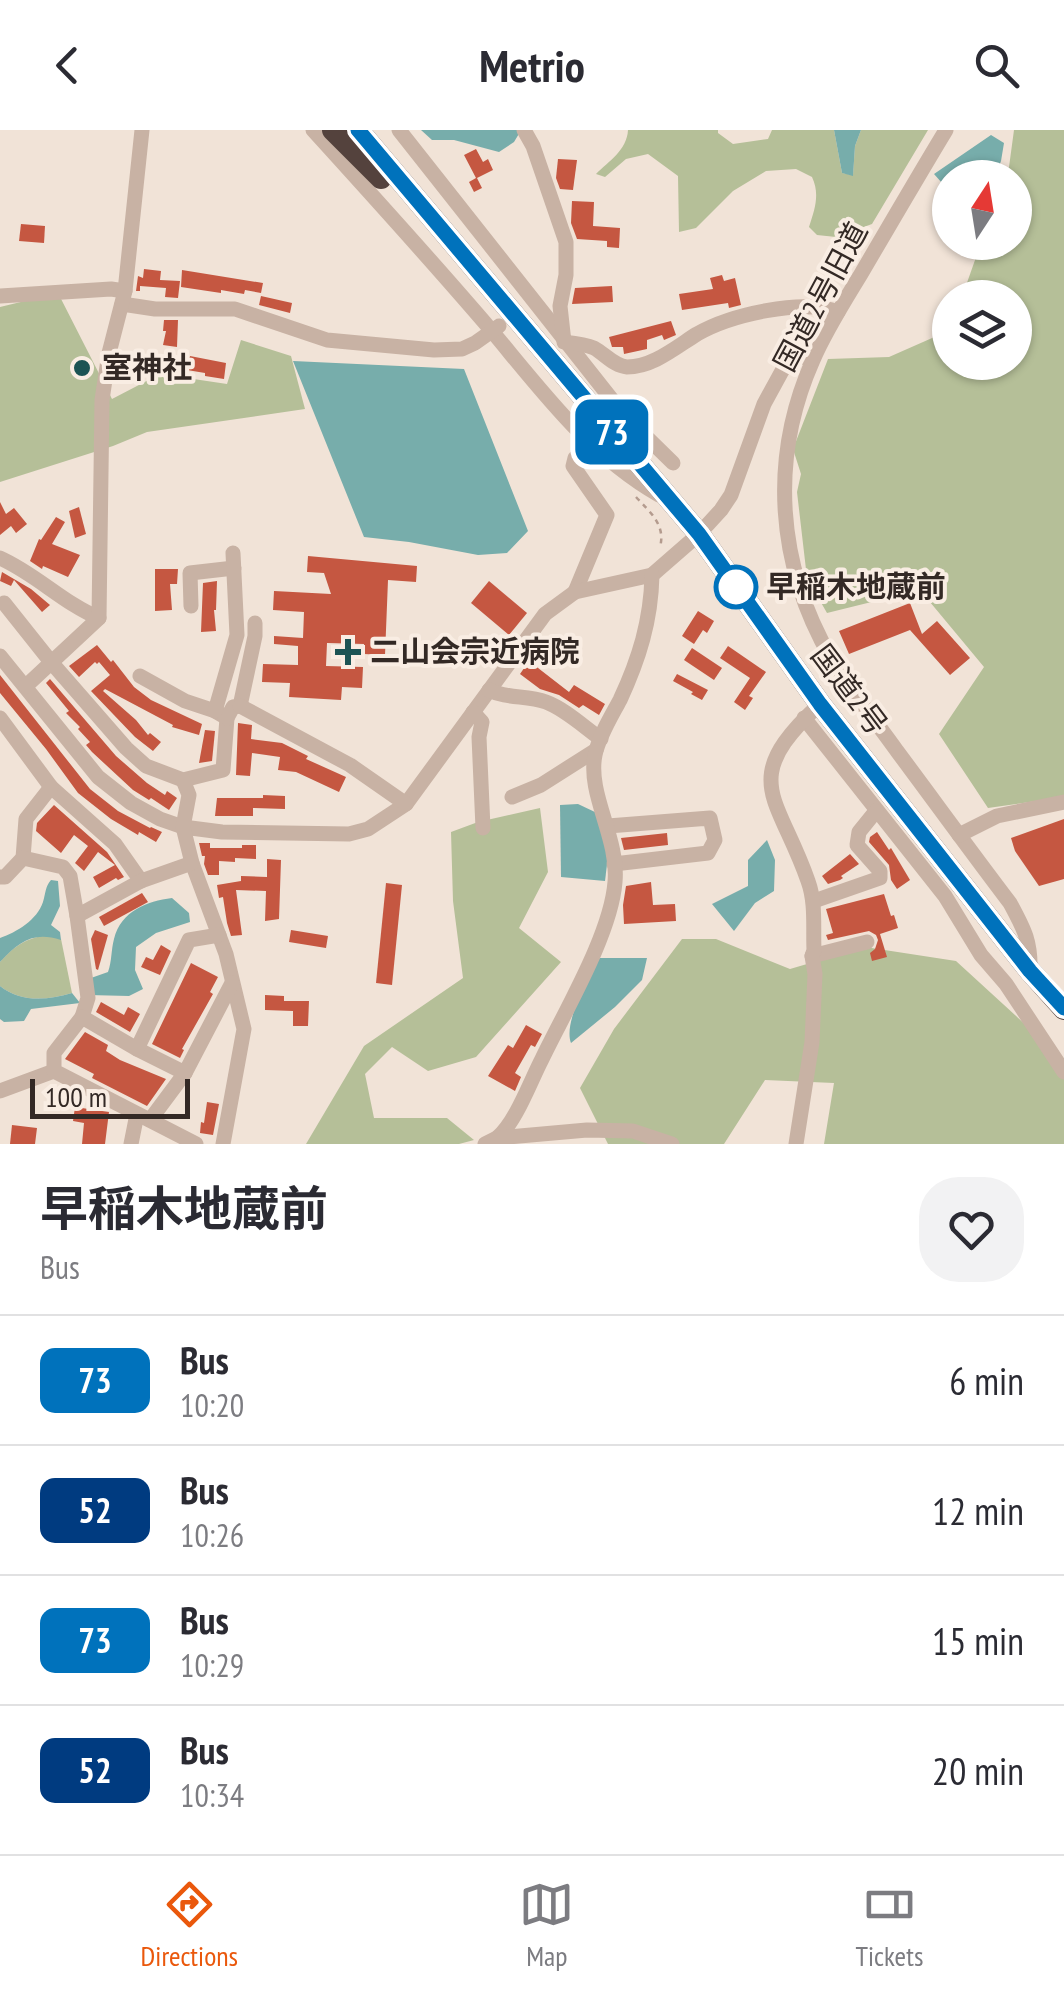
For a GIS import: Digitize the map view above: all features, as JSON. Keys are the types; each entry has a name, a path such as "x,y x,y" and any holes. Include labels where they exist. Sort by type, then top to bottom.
{"highway":[{"path":"333,130 482,280"},
{"name":"国道2号","path":"358,130 699,534 812,711 1064,1008"},
{"path":"371,130 390,156 399,179"}],"street":[{"path":"26,686 99,618 102,400 123,297 142,130"},
{"path":"313,130 495,328 593,448 641,485 671,502"},
{"path":"399,130 452,194 527,301 564,342 620,418 673,463"},
{"path":"524,130 566,242 566,275 560,306 564,342"},
{"name":"国道2号旧道","path":"946,130 812,360 794,410 784,471 787,536 807,605 832,658 1010,903 1026,932 1030,971"},
{"path":"0,296 111,289 155,309 234,310 328,340 434,350 476,343 495,328"},
{"path":"564,342 592,346 620,365 630,367 662,356 698,334 740,316 824,306 838,312"},
{"path":"0,656 98,777 131,804 183,828 349,834 368,829 406,804 546,614 575,592 652,575 699,534 730,495 764,404 782,371 792,359 812,360"},
{"path":"575,592 608,515 573,466 581,453"},
{"path":"0,558 19,566 99,618"},
{"path":"4,603 126,748 146,766 184,780 223,770 221,715 237,635 234,561 190,573 191,606"},
{"path":"491,1141 504,1132 603,930 613,892 614,864 612,842 592,771 598,744 645,638 652,575"},
{"path":"240,706 255,623"},
{"path":"140,676 185,701 221,715"},
{"path":"489,690 550,704 598,744"},
{"path":"221,715 240,706 350,765 406,804"},
{"path":"796,1144 812,1042 814,900 772,798 770,781 772,760 812,711 876,811 945,896 1064,1072"},
{"path":"473,712 482,722 479,738 483,828"},
{"path":"2,724 51,788 115,844 141,882"},
{"path":"512,797 541,784 598,744"},
{"path":"184,780 189,795 183,828 226,954 244,1028 223,1144"},
{"path":"0,877 23,858 26,819 51,788"},
{"path":"959,836 997,816 1064,802"},
{"path":"814,900 880,878 880,871 857,845 860,832 876,811"},
{"path":"608,826 710,818 715,840 708,852 614,864"},
{"path":"23,858 63,867 70,876 77,916 88,998 82,1017 54,1052 54,1070"},
{"path":"77,916 141,882 192,863"},
{"path":"138,1050 189,940 219,935"},
{"path":"812,956 867,942"},
{"path":"131,1144 144,1117 185,1073 232,982"},
{"path":"82,1017 185,1073"},
{"path":"0,1091 54,1070 196,1144"},
{"path":"491,1141 587,1130 634,1131 672,1144"}],"green space":[{"path":"628,130 718,130 733,144 768,139 772,130 834,130 842,173 853,175 855,146 861,130 928,130 872,224 836,237 817,235 809,227 816,189 812,177 796,169 766,171 733,191 696,228 679,232 678,176 648,154 626,159 605,177 596,174 621,149"},
{"path":"1014,130 1064,130 1064,797 988,808 939,734 984,667 920,590 827,613 807,578 797,492 801,474 793,449 828,359 889,357 932,338 932,380 1032,380 1032,280 968,280 975,260 1032,260 1032,160 1010,160"},
{"path":"58,293 112,399 160,374 227,384 241,340 291,356 305,409 147,432 0,482 0,307"},
{"path":"540,808 548,872 519,928 561,962 476,1057 428,1071 392,1047 365,1074 374,1118 447,1118 474,1140 459,1144 306,1144 364,1046 463,978 453,901 451,832"},
{"path":"46,935 61,939 72,993 35,999 0,986 0,962 20,944"},
{"path":"682,939 716,939 790,969 865,947 956,961 1064,1060 1064,1144 824,1144 834,1083 765,1080 724,1144 608,1144 580,1088 614,1029"}],"water":[{"path":"421,130 520,132 514,142 499,152 454,140 432,140"},
{"path":"834,130 861,130 855,146 853,176 842,173"},
{"path":"991,135 1004,143 1001,160 954,160"},
{"path":"293,361 464,369 528,531 507,553 478,555 364,537"},
{"path":"578,804 597,813 608,856 605,881 561,877 560,805"},
{"path":"767,840 775,860 774,891 755,903 734,931 712,904 748,886 748,860"},
{"path":"51,880 58,881 60,906 51,925 60,932 61,940 27,940 0,962 0,938 31,920"},
{"path":"172,898 189,913 190,922 156,933 136,947 135,970 143,989 129,996 88,995 91,978 108,972 122,921 145,905"},
{"path":"599,958 647,958 642,980 571,1043 574,1012"},
{"path":"0,986 35,998 72,993 80,1003 31,1009 24,1021 4,1022 0,1019"}],"building":[{"path":"476,149 483,162 488,159 493,170 477,178 482,188 474,192 469,182 476,178 464,155"},
{"path":"558,159 577,160 573,190 560,189 556,178"},
{"path":"572,201 594,202 593,226 620,228 619,248 607,247 607,241 577,239 571,223"},
{"path":"21,224 45,226 44,243 19,241"},
{"path":"144,269 161,271 160,280 180,281 178,298 165,297 166,288 140,286 140,291 136,291 138,276 143,278"},
{"path":"182,270 263,283 261,293 181,287"},
{"path":"722,275 724,281 735,278 741,305 729,308 728,303 682,310 679,294 713,289 710,278"},
{"path":"612,286 613,302 572,304 575,288"},
{"path":"261,296 292,303 290,313 259,305"},
{"path":"164,320 178,320 177,347 163,345"},
{"path":"671,321 676,335 647,340 647,349 624,354 623,347 612,347 609,337"},
{"path":"190,356 226,363 224,379 187,370"},
{"path":"0,502 6,514 14,508 27,524 16,533 11,526 0,535"},
{"path":"79,507 86,534 75,538 69,511"},
{"path":"56,517 65,522 52,544 80,555 68,577 30,561 39,539"},
{"path":"308,556 417,566 416,582 388,580 385,655 364,654 364,644 327,643 326,666 363,667 362,688 342,687 341,700 289,697 290,683 262,682 263,664 298,665 298,646 274,644 274,636 303,638 304,612 273,610 274,591 331,594 324,573 307,572"},
{"path":"155,569 178,569 177,584 170,584 172,610 155,611"},
{"path":"2,572 31,589 50,605 42,612 14,580 11,586 0,581"},
{"path":"217,581 216,631 201,632 203,583"},
{"path":"489,581 527,613 509,635 471,603"},
{"path":"910,603 922,634 937,621 970,658 950,675 910,630 849,654 839,631"},
{"path":"698,611 714,621 694,644 682,636"},
{"path":"97,645 134,687 151,700 202,724 199,735 172,727 105,689 148,735 161,742 153,751 135,737 91,691 110,675 99,662 79,677 69,666"},
{"path":"728,646 766,672 749,696 753,698 745,710 734,702 750,678 720,658"},
{"path":"692,648 722,668 714,680 684,660"},
{"path":"529,661 569,692 574,685 605,704 599,715 540,689 520,674"},
{"path":"677,674 708,690 702,700 673,681"},
{"path":"0,675 90,789 118,811 162,832 156,842 111,819 78,793 0,693"},
{"path":"50,679 116,756 147,783 177,798 169,810 133,790 92,752 80,727 46,683"},
{"path":"238,723 252,725 251,739 282,743 346,777 339,792 296,772 278,770 280,757 252,753 250,776 236,775"},
{"path":"205,730 215,731 212,761 199,763"},
{"path":"285,796 285,809 253,808 253,816 215,816 217,798"},
{"path":"54,805 107,852 124,877 99,888 93,877 115,865 98,852 84,871 75,863 88,846 74,835 61,853 36,831 37,823"},
{"path":"1064,819 1064,879 1039,886 1015,851 1011,838"},
{"path":"877,832 910,880 897,889 889,865 869,842"},
{"path":"667,833 668,845 624,850 621,838"},
{"path":"199,843 210,843 210,848 256,845 256,859 219,861 219,875 208,875"},
{"path":"850,854 859,864 840,880 828,884 822,876"},
{"path":"267,859 281,860 279,919 265,921 266,891 236,890 242,935 231,936 217,885 241,881 241,876 267,877"},
{"path":"651,882 653,905 675,904 676,921 624,924 626,886"},
{"path":"386,883 402,885 392,985 376,983"},
{"path":"142,893 148,902 104,926 99,917"},
{"path":"884,894 898,928 880,934 887,957 872,961 870,953 878,940 869,931 828,940 826,935 833,933 826,909"},
{"path":"95,930 108,935 98,970 91,939"},
{"path":"291,930 328,936 326,948 289,942"},
{"path":"161,945 171,951 160,975 141,967 146,957 153,960"},
{"path":"191,963 218,977 180,1058 152,1044"},
{"path":"265,995 284,996 284,1001 309,1001 308,1026 293,1026 293,1011 265,1010"},
{"path":"101,1002 124,1015 128,1007 140,1014 130,1032 96,1012"},
{"path":"526,1025 542,1034 515,1073 521,1077 515,1091 488,1076 508,1045 513,1048"},
{"path":"85,1032 108,1045 106,1051 120,1060 166,1079 147,1106 92,1078 94,1074 65,1059"},
{"path":"207,1102 219,1104 213,1135 200,1133"},
{"path":"75,1107 109,1112 105,1144 82,1144 84,1123 73,1121"},
{"path":"12,1125 37,1128 35,1144 10,1144"}],"bus line":[{"name":"73","path":"358,130 699,534 820,704 1030,971 1064,1008"}],"place":[{"name":"室神社","path":"82,368"},
{"name":"早稲木地蔵前","path":"736,587"},
{"name":"二山会宗近病院","path":"348,652"}]}
